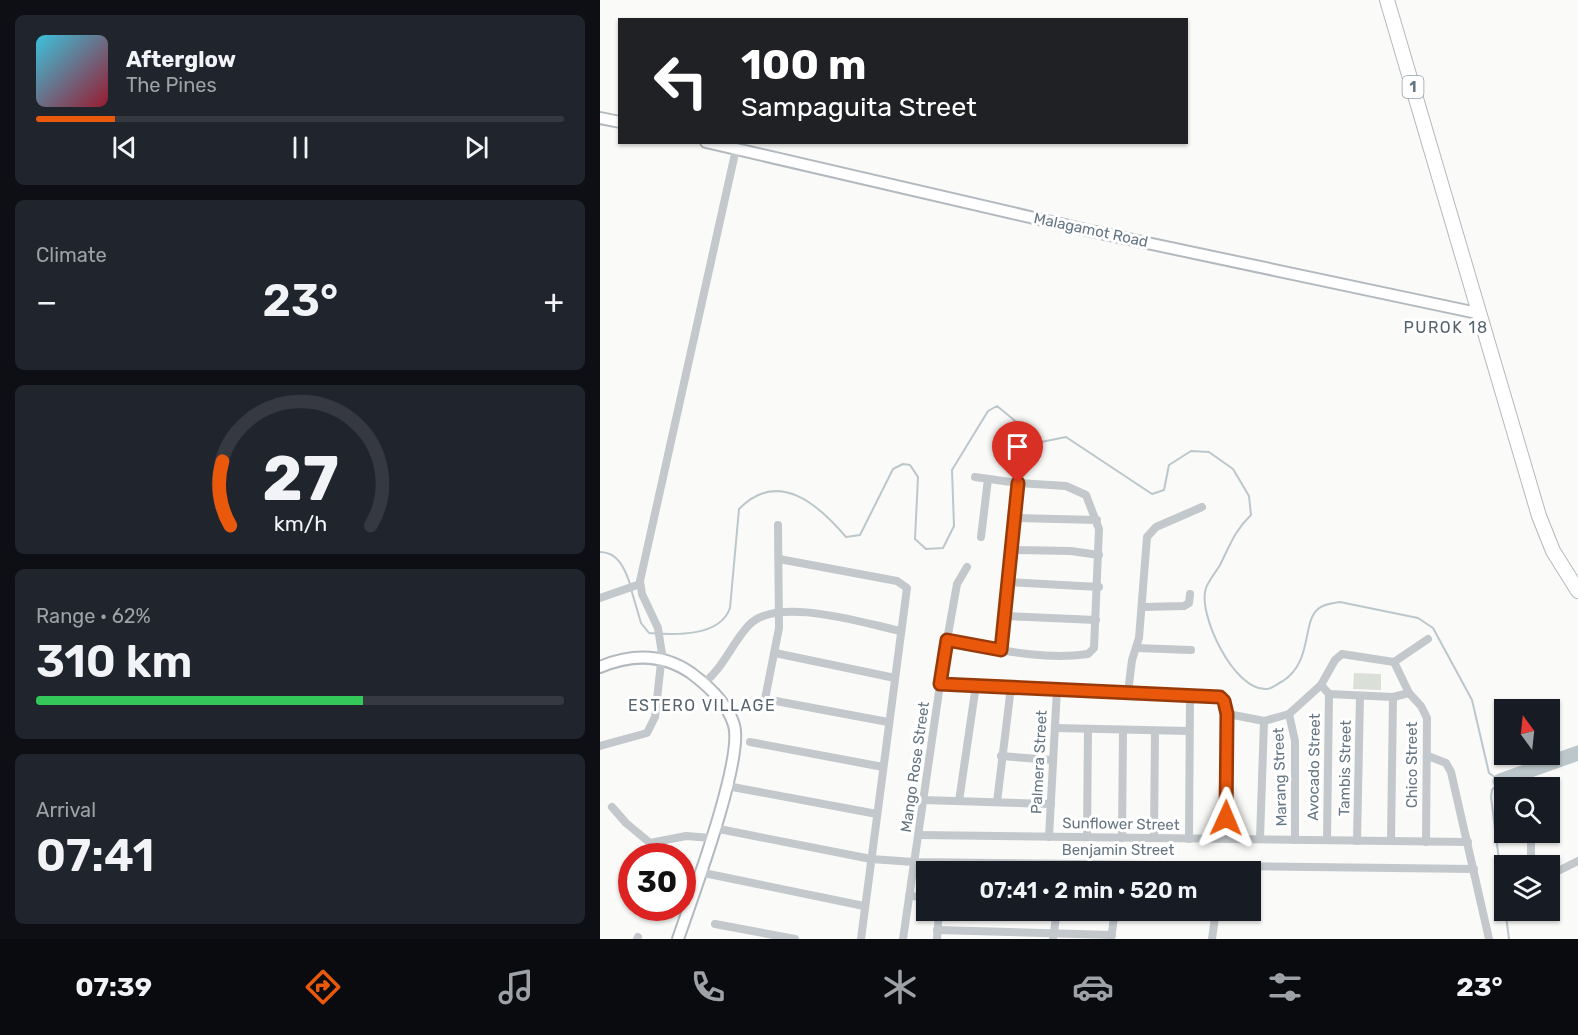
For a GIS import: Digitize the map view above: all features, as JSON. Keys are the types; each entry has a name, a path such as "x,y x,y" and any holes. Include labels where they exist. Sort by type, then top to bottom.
{"highway":[{"name":"1","path":"1387,0 1477,313 1539,516 1553,551 1578,591"}],"street":[{"path":"600,118 618,122"},
{"name":"Malagamot Road","path":"715,144 1086,230 1477,313"},
{"path":"600,746 633,738 651,729 663,659 658,628 638,585 736,149"},
{"path":"947,640 1048,656 1088,654 1094,648 1100,529 1089,500 1075,488 1049,483 1018,483 975,477"},
{"path":"981,537 988,479"},
{"path":"1001,650 1018,483"},
{"path":"1128,692 1142,607 1146,544 1150,531 1202,507"},
{"path":"1015,518 1097,520"},
{"path":"778,525 780,612 775,653 765,699 888,722"},
{"path":"1012,550 1071,551 1099,555"},
{"path":"779,559 902,582 907,591 861,939"},
{"name":"Mango Rose Street","path":"903,939 947,640 957,584 968,567"},
{"path":"1009,582 1098,587"},
{"path":"600,598 638,585"},
{"path":"1142,607 1184,606 1189,603 1190,594"},
{"path":"704,683 718,670 752,622 780,612 800,611 901,631"},
{"path":"1005,616 1096,620"},
{"path":"1227,714 1264,721 1289,714 1321,686 1335,660 1342,654 1394,662 1428,639"},
{"path":"1136,648 1191,650"},
{"path":"775,653 895,678"},
{"path":"600,667 632,657 663,659 676,664 704,683 722,704 734,725 735,757 678,939"},
{"name":"Chico Street","path":"1394,662 1409,693 1421,706 1427,718 1425,842"},
{"path":"940,684 1220,697 1224,701 1227,714 1226,839"},
{"path":"959,801 976,685"},
{"path":"1321,686 1329,694 1393,697 1409,693"},
{"path":"997,802 1011,687"},
{"name":"Palmera Street","path":"1049,837 1057,689"},
{"name":"Avocado Street","path":"1327,840 1329,694"},
{"path":"1189,838 1190,695"},
{"name":"Tambis Street","path":"1357,841 1360,696"},
{"path":"1391,841 1393,697"},
{"name":"Marang Street","path":"1289,714 1295,741 1295,840"},
{"path":"1260,840 1264,721"},
{"path":"1054,728 1189,731"},
{"path":"1088,729 1088,837"},
{"path":"1122,838 1123,730"},
{"path":"1154,838 1155,731"},
{"path":"750,742 883,767"},
{"path":"1001,756 1052,760"},
{"path":"1428,756 1446,764 1451,772 1489,939"},
{"path":"727,786 877,814"},
{"path":"923,800 1051,804"},
{"name":"Benjamin Street","path":"612,807 626,823 650,843 712,833 871,859 914,862"},
{"name":"Sunflower Street","path":"919,835 1468,842"},
{"path":"1560,870 1578,861"},
{"name":"Benjamin Street","path":"1261,868 1474,869"},
{"path":"699,872 864,906"},
{"path":"909,896 916,896"},
{"path":"937,939 938,921"},
{"path":"1054,936 1056,921"},
{"path":"937,930 1112,937 1114,921"},
{"path":"1212,939 1214,921"},
{"path":"716,924 795,939"}],"shaded area":[{"path":"1354,673 1381,674 1381,690 1353,689"}],"waterway":[{"path":"631,589 641,623 649,633 683,634 707,629 725,617 730,608 739,509 754,497 768,492 783,492 810,503 846,537 860,535 893,469 903,464 910,465 918,477 915,539 926,549 943,548 954,526 952,470 988,411 997,406 1041,442 1066,437 1152,494 1164,490 1169,465 1191,451 1209,452 1233,469 1249,496 1251,515 1237,532 1209,582 1205,600 1207,615 1221,649 1242,678 1255,687 1267,689 1283,681 1299,663 1313,615 1320,607 1328,604 1340,602 1418,618 1433,628 1472,700 1489,773 1500,781 1492,790 1491,797 1509,939"},
{"path":"600,552 612,555 620,562 630,584"},
{"path":"1511,777 1578,753"}],"district":[{"name":"PUROK 18","path":"1446,327"},
{"name":"ESTERO VILLAGE","path":"702,705"}],"route":[{"path":"1018,483 1001,650 947,640 940,684 1220,697 1226,705 1227,714 1226,818"}]}
